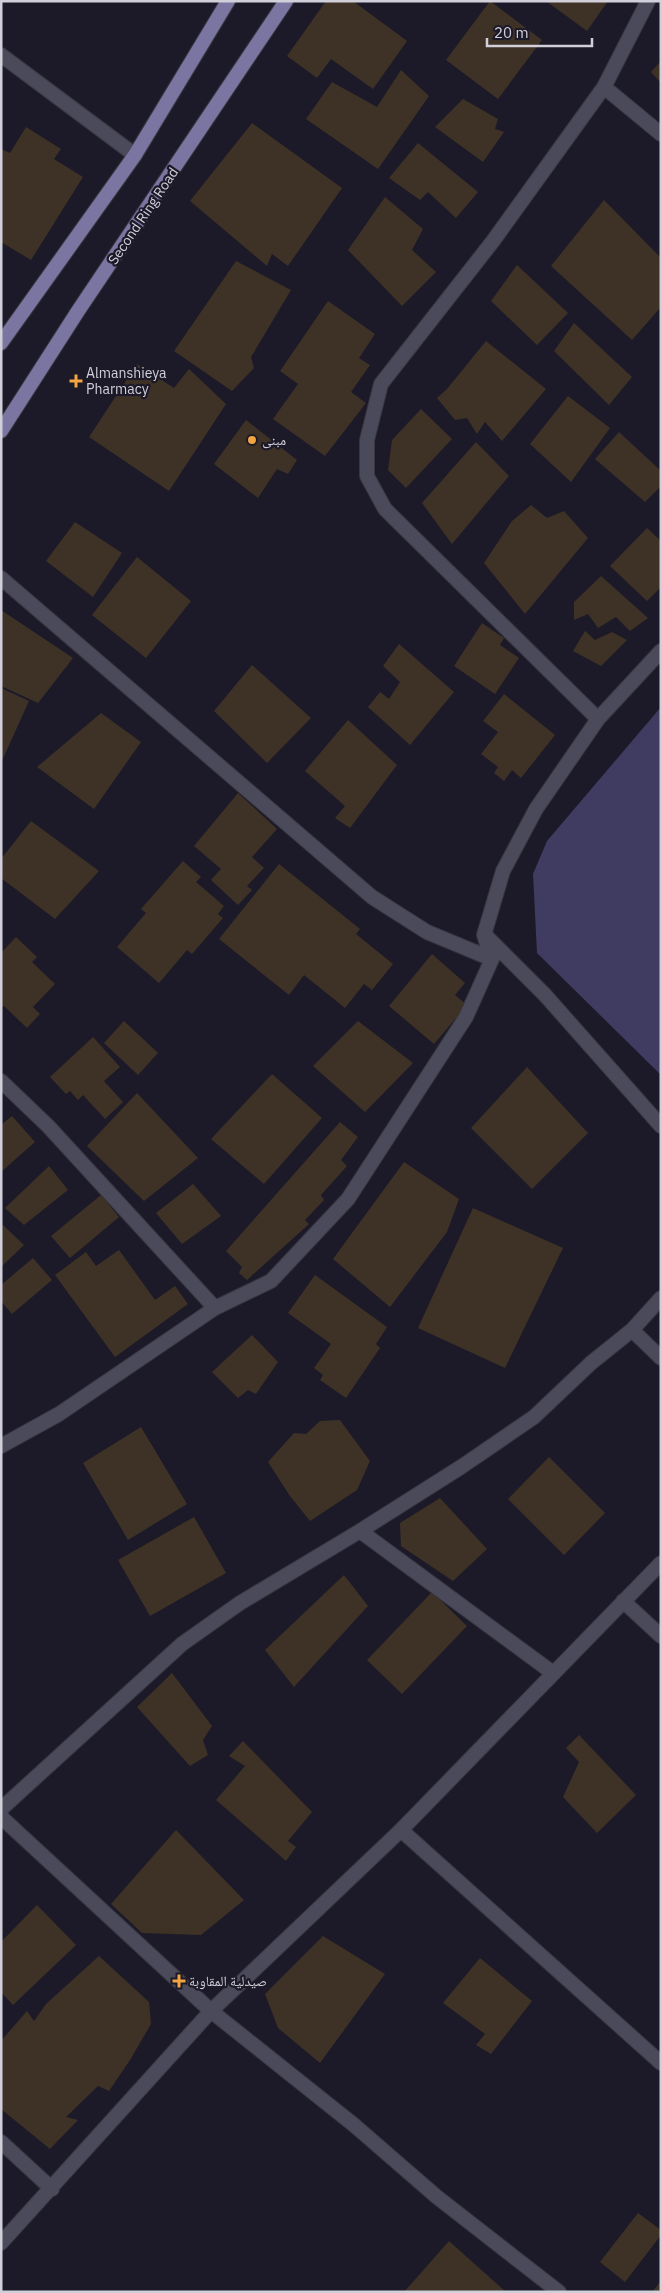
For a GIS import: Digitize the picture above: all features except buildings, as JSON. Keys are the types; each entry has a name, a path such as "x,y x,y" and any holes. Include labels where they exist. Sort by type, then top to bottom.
{"main road":[{"path":"1,343 135,155 228,1"},
{"name":"Second Ring Road","path":"1,431 78,311 286,1"}],"street":[{"path":"598,719 385,510 367,476 367,440 381,384 493,241 604,86 648,1"},
{"path":"1,55 135,155"},
{"path":"604,86 661,134"},
{"path":"1,578 372,897 427,932 492,959"},
{"path":"1,1446 59,1414 215,1308 271,1281 348,1199 466,1017 492,959 484,935 503,871 536,809 598,719 661,651"},
{"path":"484,935 545,995 661,1126"},
{"path":"1,1081 48,1126 215,1308"},
{"path":"1,1809 182,1644 240,1603 360,1531 534,1417 591,1363 632,1330 661,1298"},
{"path":"632,1330 661,1358"},
{"path":"360,1531 553,1673"},
{"path":"1,2243 52,2189 211,2011 401,1830 661,1563"},
{"path":"623,1601 661,1636"},
{"path":"1,1817 211,2011 354,2125 437,2197 559,2292"},
{"path":"401,1830 661,2063"},
{"path":"1,2142 52,2189"}],"shaded area":[{"path":"661,707 661,1075 537,953 533,874 547,841"}],"place":[{"name":"Almanshieya Pharmacy","path":"76,381"},
{"name":"مبنى","path":"252,440"},
{"name":"صيدلية المقاوبة","path":"179,1981"}]}
